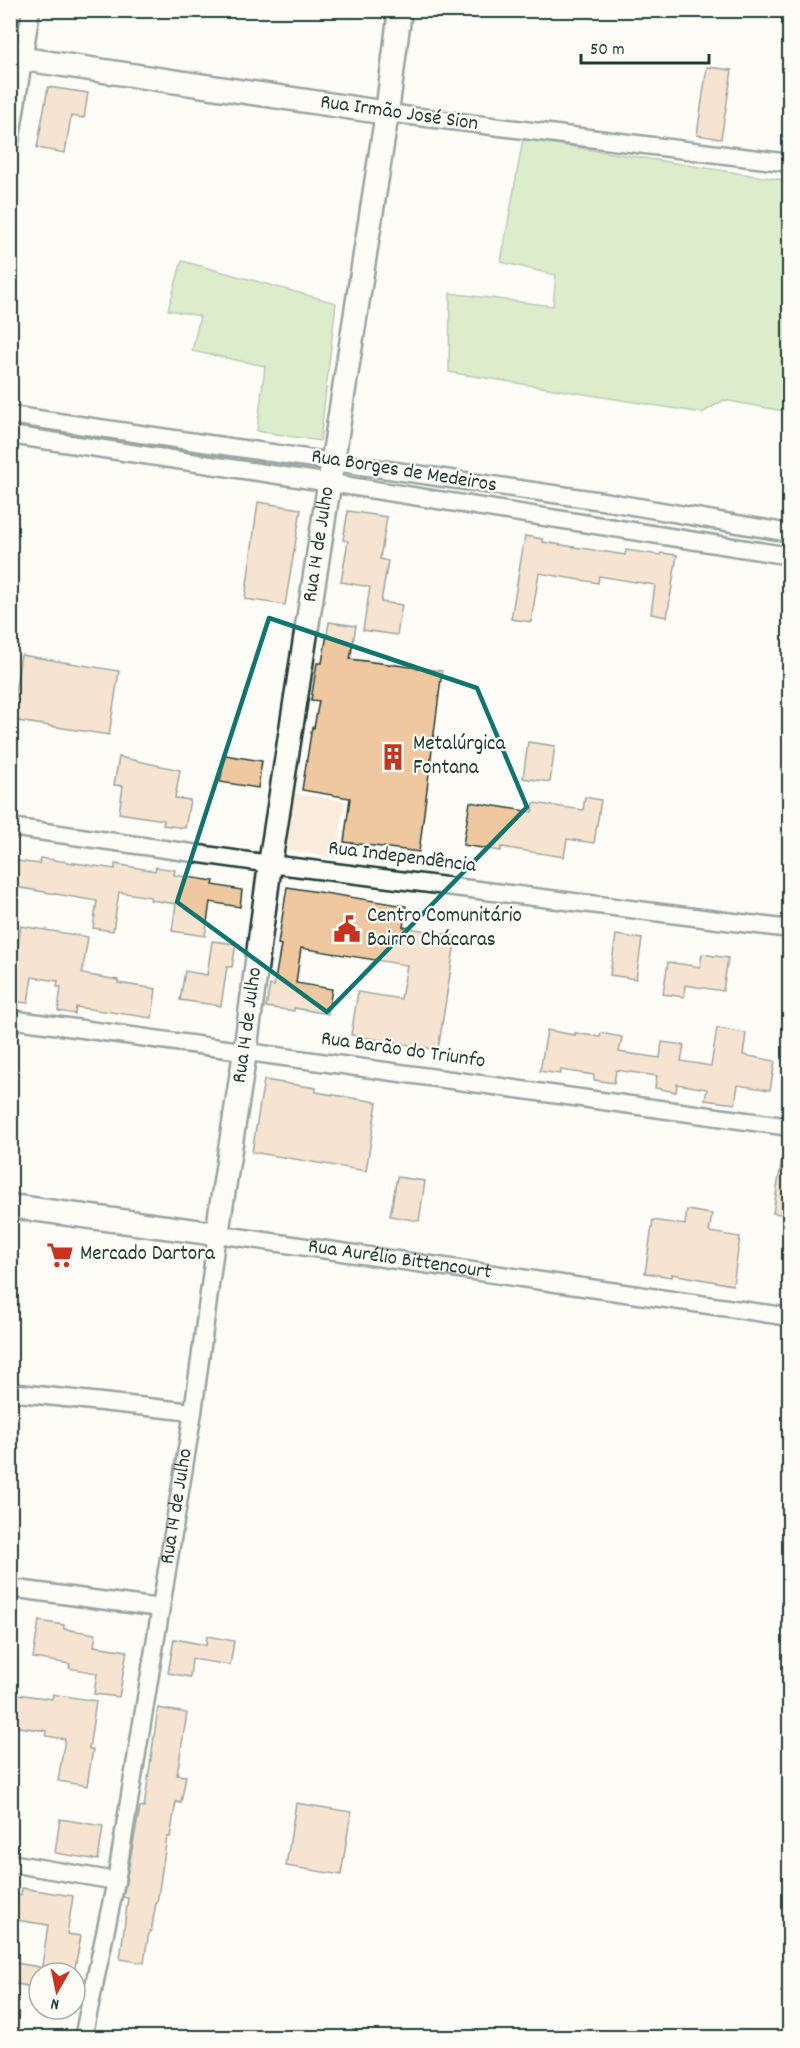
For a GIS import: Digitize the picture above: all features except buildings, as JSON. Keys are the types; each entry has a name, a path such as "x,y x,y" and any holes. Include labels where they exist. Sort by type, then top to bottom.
{"street":[{"path":"10,143 17,58 31,10"},
{"name":"Rua 14 de Julho","path":"83,2037 116,1881 193,1412 217,1234 246,1052 270,864 387,113 400,10"},
{"name":"Rua Irmão José Sion","path":"17,58 387,113 789,163"},
{"name":"Rua Borges de Medeiros","path":"10,415 332,473 605,526 789,556"},
{"name":"Rua Borges de Medeiros","path":"10,435 332,473 609,502 789,533"},
{"path":"605,526 609,502"},
{"name":"Rua Independência","path":"10,826 270,864 789,929"},
{"name":"Rua Barão do Triunfo","path":"10,1019 789,1127"},
{"name":"Rua Aurélio Bittencourt","path":"10,1206 789,1317"},
{"path":"766,1313 789,1331"},
{"path":"10,1392 193,1412"},
{"path":"10,1588 160,1608"},
{"path":"10,1863 116,1881"}],"highlighted area":[{"path":"269,618 477,688 527,807 327,1012 177,902"}],"shaded area":[{"path":"284,792 345,801 336,858 276,848"}],"green space":[{"path":"523,139 789,181 789,412 724,400 702,413 449,372 450,293 553,306 556,275 501,262"},
{"path":"182,261 336,303 320,441 257,431 265,366 192,351 200,316 168,310"}],"place":[{"name":"Metalúrgica Fontana","path":"393,757"},
{"name":"Centro Comunitário Bairro Chácaras","path":"347,929"},
{"name":"Mercado Dartora","path":"60,1255"}]}
